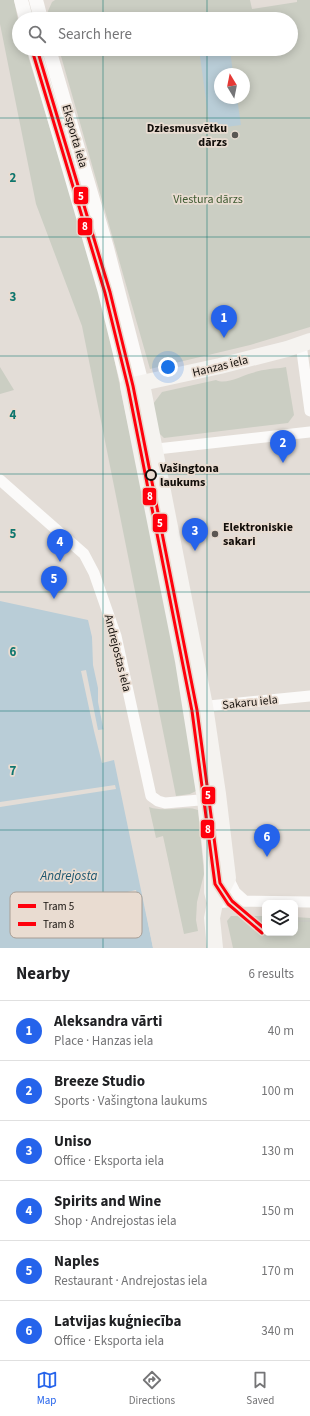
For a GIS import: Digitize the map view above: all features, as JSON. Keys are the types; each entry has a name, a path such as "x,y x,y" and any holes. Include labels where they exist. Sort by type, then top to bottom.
{"main road":[{"name":"Hanzas iela","path":"135,385 227,364 305,342"},
{"name":"Eksporta iela","path":"135,385 198,708 212,798 228,878 215,903 212,918 215,948"},
{"name":"Eksporta iela","path":"212,798 212,892 215,903"}],"street":[{"path":"22,0 25,12"},
{"path":"36,0 39,12"},
{"name":"Eksporta iela","path":"36,56 105,292 135,385"},
{"name":"Eksporta iela","path":"51,56 107,248 135,385"},
{"path":"305,342 310,411"},
{"path":"148,450 310,432"},
{"name":"Andrejostas iela","path":"0,480 84,554 94,573 116,636 151,796 158,801 165,803 212,798"},
{"name":"Sakaru iela","path":"198,708 310,696"},
{"path":"228,878 235,892 245,901"},
{"path":"215,903 245,901 310,902"}],"green space":[{"path":"0,0 14,0 16,12 12,12 12,56 28,56 101,297 177,655 196,791 190,794 176,796 82,326 36,204 0,24"},
{"name":"Viestura dārzs","path":"55,0 250,0 252,9 297,2 297,0 310,0 310,327 250,345 150,369 61,56 298,56 298,12 48,12 52,2"},
{"path":"0,367 14,390 0,394"},
{"name":"Vašingtona laukums","path":"286,367 294,415 288,423 164,438 158,432 153,404 162,392 216,380 229,381 260,371"},
{"path":"149,807 155,809 187,808 198,810 204,874 197,902 196,920 198,931 184,934 163,836 156,838"},
{"path":"231,916 262,916 262,936 298,936 298,917 310,918 310,948 233,948 227,921"}],"water":[{"path":"200,56 231,56 232,68 214,68 214,104 238,104 241,125 210,129"},
{"name":"Andrejosta","path":"0,601 88,620 92,637 93,665 98,688 98,702 107,747 117,762 153,948 0,948"}],"pier":[{"path":"86,670 98,730 106,729 109,747 119,761 155,948 153,948 114,760 102,763 81,671"},
{"path":"115,785 116,789 0,807 0,802"}],"tram line":[{"name":"8","path":"34,56 105,293 128,387 192,711 215,884 228,904 262,933"},
{"name":"5","path":"39,56 110,292 133,386 197,710 220,883 232,901 262,926"},
{"path":"298,921 310,921"}],"place":[{"name":"Dziesmusvētku dārzs","path":"235,135"},
{"name":"Aleksandra vārti","path":"224,338"},
{"name":"Breeze Studio","path":"283,463"},
{"name":"Vašingtona laukums","path":"151,475"},
{"name":"Elektroniskie sakari","path":"215,534"},
{"name":"Uniso","path":"195,551"},
{"name":"Spirits and Wine","path":"60,562"},
{"name":"Naples","path":"54,599"},
{"name":"Latvijas kuģniecība","path":"267,857"}]}
